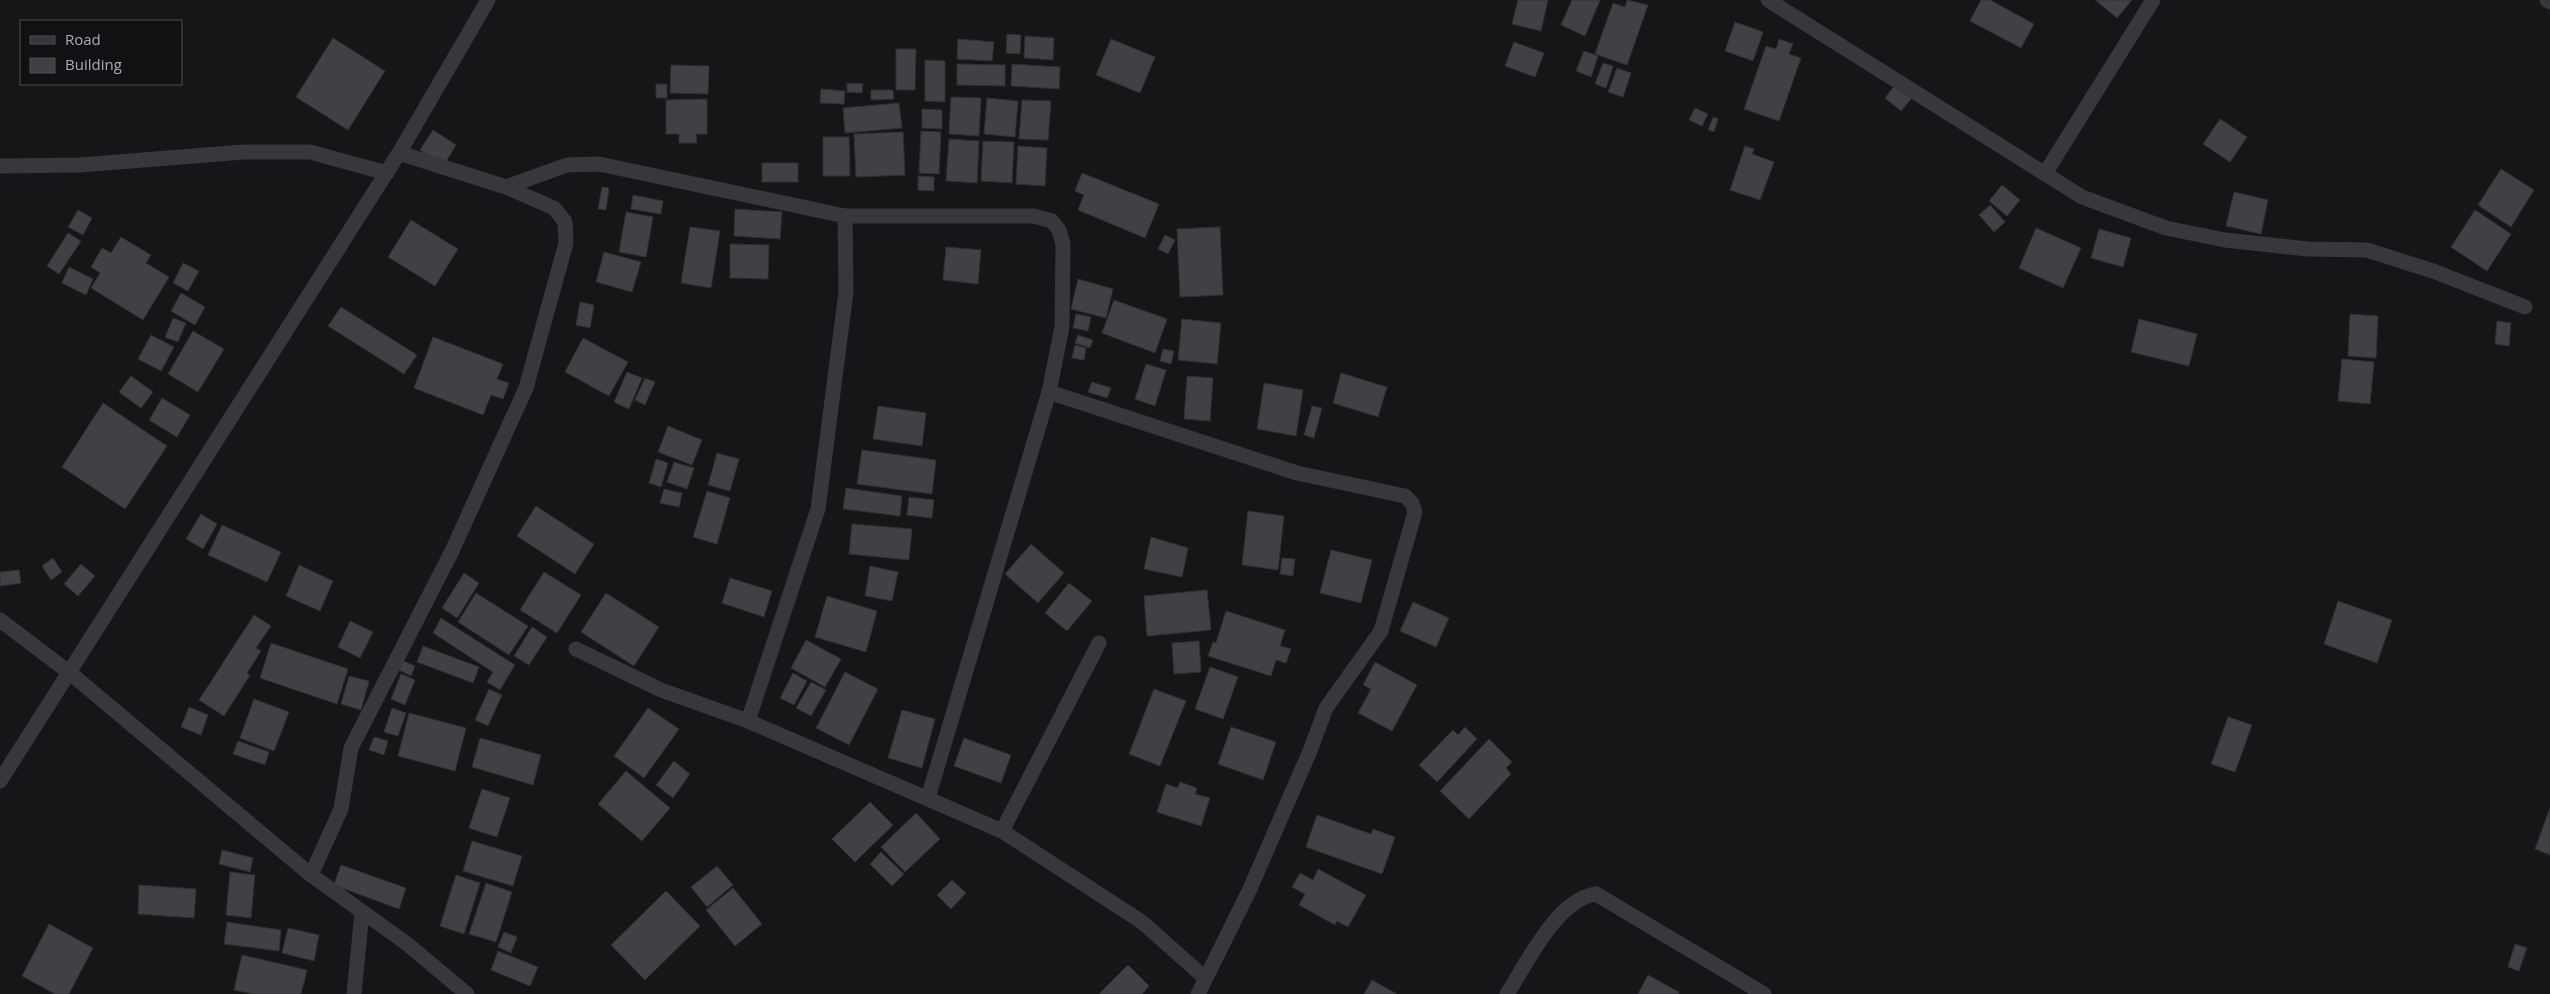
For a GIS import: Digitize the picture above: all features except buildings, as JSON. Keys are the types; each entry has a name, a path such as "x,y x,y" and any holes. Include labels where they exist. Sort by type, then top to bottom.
{"street":[{"path":"0,781 399,154 488,0"},
{"path":"1768,0 2046,172 2082,197 2166,228 2225,240 2308,250 2367,250 2433,271 2525,307"},
{"path":"2046,172 2153,0"},
{"path":"0,166 80,166 244,152 310,152 387,173"},
{"path":"311,875 341,809 351,748 452,551 526,388 566,243 565,222 554,208 506,187 399,154"},
{"path":"506,187 567,164 599,164 845,216 1034,216 1052,221 1059,230 1063,244 1062,327 1049,392 928,798"},
{"path":"748,721 818,509 846,292 845,216"},
{"path":"1049,392 1297,473 1405,496 1412,503 1415,512 1381,631 1349,672 1326,708 1310,751 1249,891 1198,994"},
{"path":"0,620 70,673 311,875 406,943 467,994"},
{"path":"1002,831 1098,643"},
{"path":"576,649 661,690 748,721 1002,831 1142,922 1205,978"},
{"path":"1507,994 1550,926 1578,898 1596,894 1764,994"},
{"path":"354,994 362,912"}]}
